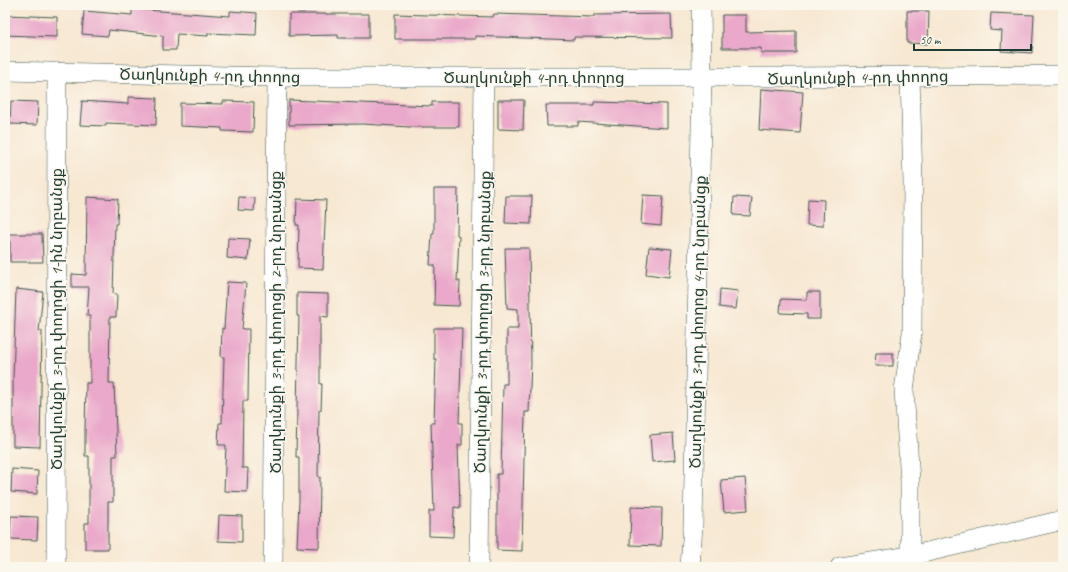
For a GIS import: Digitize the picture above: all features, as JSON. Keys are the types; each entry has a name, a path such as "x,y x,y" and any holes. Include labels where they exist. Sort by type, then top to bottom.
{"street":[{"name":"Ծաղկունքի 3-րդ փողոց 4-րդ նրբանցք","path":"690,567 693,518 702,77 701,5"},
{"name":"Ծաղկունքի 4-րդ փողոց","path":"5,71 277,77 1063,75"},
{"name":"Ծաղկունքի 3-րդ փողոցի 1-ին նրբանցք","path":"56,567 57,72"},
{"path":"910,76 913,183 912,332 904,390 910,481 910,556"},
{"name":"Ծաղկունքի 3-րդ փողոցի 2-րդ նրբանցք","path":"272,567 277,77"},
{"name":"Ծաղկունքի 3-րդ փողոցի 3-րդ նրբանցք","path":"479,567 484,77"},
{"path":"840,567 910,556 1063,520"}],"building":[{"path":"132,9 230,16 230,11 257,13 256,35 208,33 208,36 177,34 176,50 163,50 163,36 109,30 108,36 82,34 84,11 132,15"},
{"path":"907,11 929,11 928,44 907,43"},
{"path":"991,13 1034,15 1032,53 1001,51 1002,31 990,30"},
{"path":"289,14 369,14 369,38 338,38 338,35 289,36"},
{"path":"395,14 493,17 494,14 594,17 594,15 671,14 672,38 574,37 574,40 475,36 475,39 395,39"},
{"path":"5,15 57,17 57,37 5,35"},
{"path":"722,15 746,15 746,32 796,31 796,53 761,53 761,48 722,48"},
{"path":"761,89 803,92 800,133 759,130"},
{"path":"128,97 157,98 156,125 106,123 106,126 80,125 82,101 128,104"},
{"path":"289,100 432,106 432,102 459,102 459,127 409,127 363,124 289,125"},
{"path":"498,100 524,100 523,130 498,129"},
{"path":"11,101 38,102 37,125 10,124"},
{"path":"223,101 254,102 253,132 222,131 222,128 180,126 180,103 223,104"},
{"path":"594,102 667,104 667,128 578,122 578,126 547,126 546,105 594,105"},
{"path":"434,189 458,189 457,235 459,236 457,281 460,281 459,306 434,305 435,265 430,265 432,234 434,234"},
{"path":"643,195 663,196 661,226 641,224"},
{"path":"506,196 532,196 531,224 505,223"},
{"path":"87,197 118,199 117,224 115,224 113,294 117,294 116,317 110,317 109,383 114,383 117,456 113,456 113,502 108,502 108,549 85,549 85,523 89,523 89,456 85,456 85,432 86,383 90,383 90,316 87,316 89,287 72,287 72,274 86,275"},
{"path":"239,197 255,198 254,211 238,210"},
{"path":"734,197 752,198 750,216 733,215"},
{"path":"297,199 326,200 323,269 298,268 299,225 296,225"},
{"path":"808,199 824,200 823,226 807,225"},
{"path":"10,234 42,234 43,262 10,262"},
{"path":"228,238 250,239 248,260 227,258"},
{"path":"649,247 672,249 669,277 646,274"},
{"path":"505,248 529,248 531,363 529,412 525,412 522,551 497,550 497,474 501,474 503,384 507,384 507,329 518,329 518,309 507,308"},
{"path":"227,282 246,283 242,329 249,329 248,401 243,401 242,468 248,468 247,492 224,491 226,445 218,445 219,423 222,423 224,357 221,357 222,328 224,329"},
{"path":"16,289 43,292 39,331 42,331 40,447 13,446 13,379"},
{"path":"720,289 738,291 736,309 719,307"},
{"path":"807,292 820,292 820,319 807,319 807,314 780,313 781,299 807,300"},
{"path":"297,293 328,294 328,317 320,316 320,384 322,384 321,410 319,410 319,548 297,547 299,457 296,457 299,316 297,316"},
{"path":"434,328 462,328 459,423 462,423 462,445 458,445 460,508 454,507 453,537 429,536 429,511 434,511 431,423 434,423 436,359 434,359"},
{"path":"876,353 893,353 893,366 875,366"},
{"path":"673,433 675,460 652,462 650,435"},
{"path":"12,469 38,471 37,494 11,492"},
{"path":"745,478 748,510 724,512 721,480"},
{"path":"631,507 662,508 661,546 630,545"},
{"path":"219,515 242,516 242,542 218,541"},
{"path":"11,516 38,517 37,540 10,539"}]}
